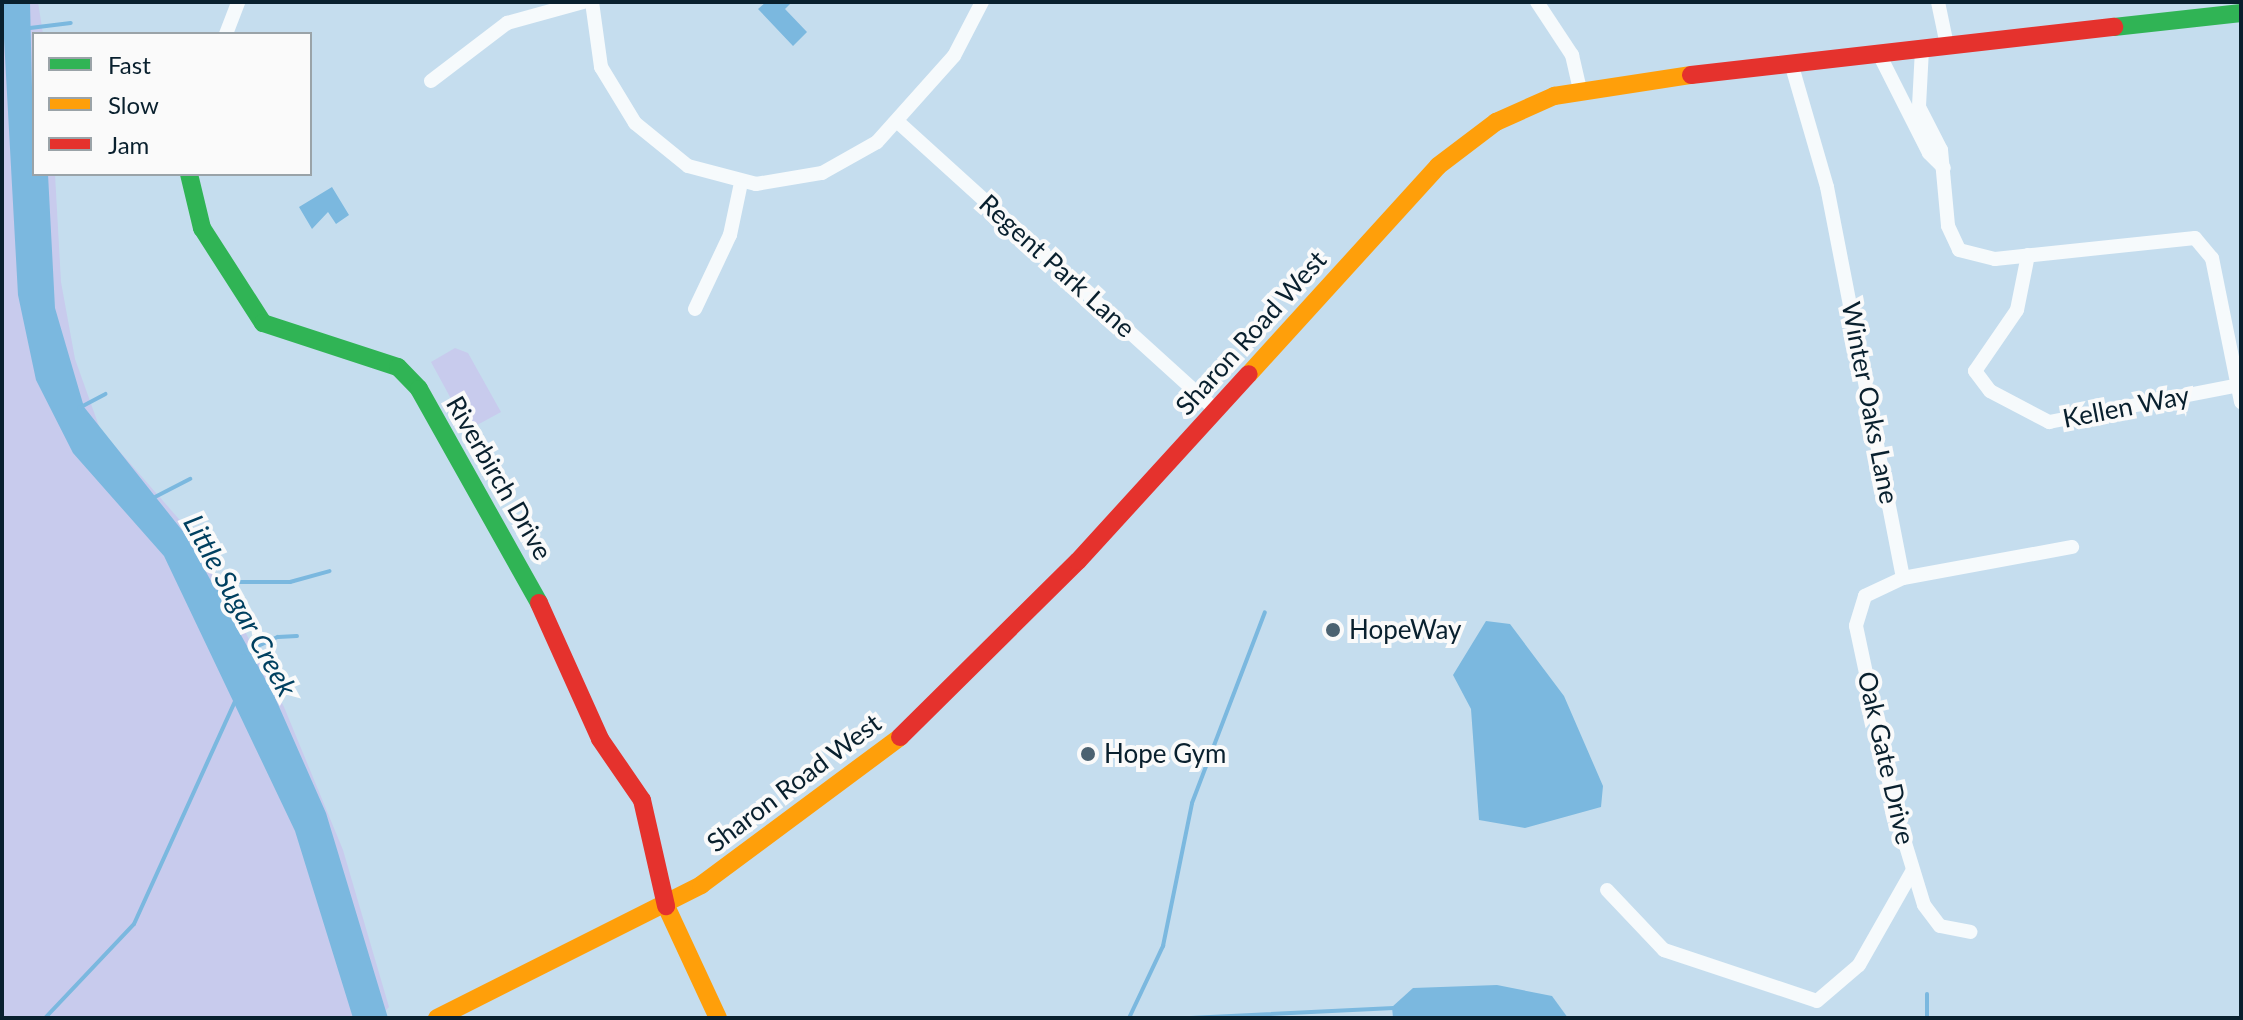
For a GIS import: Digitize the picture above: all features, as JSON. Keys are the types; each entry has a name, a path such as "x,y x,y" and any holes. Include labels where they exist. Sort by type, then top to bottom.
{"main road":[{"name":"Sharon Road West","path":"438,1018 664,905 775,836 897,740 1216,410 1438,166 1526,106 1580,90 1791,63 2241,13"},
{"name":"Riverbirch Drive","path":"189,176 196,216 263,323 398,367 419,389 538,600 600,739 642,800 664,905 718,1018"}],"street":[{"path":"227,32 238,2"},
{"path":"431,81 507,23 583,2"},
{"path":"592,2 601,67 635,123 688,166 741,183 822,173 870,148 898,122 954,56 982,2"},
{"path":"1537,2 1572,55 1580,90"},
{"path":"1938,2 1947,45"},
{"path":"1912,106 1922,49"},
{"path":"1879,54 1912,106 1945,168 1948,226 1959,250 1978,259 2195,238 2212,258 2234,386 2241,402"},
{"name":"Winter Oaks Lane","path":"1791,63 1827,187 1903,578"},
{"name":"Regent Park Lane","path":"898,122 1216,410"},
{"path":"695,309 730,235 741,183"},
{"name":"Kellen Way","path":"2028,255 2017,310 1975,371 1990,391 2049,422 2234,386"},
{"path":"1903,578 2072,547"},
{"name":"Oak Gate Drive","path":"1903,578 1865,596 1856,626 1913,870 1940,926 1970,932"},
{"path":"1607,890 1664,950 1817,1001 1859,965 1913,870"}],"shaded area":[{"path":"2,2 38,2 43,32 32,32 32,176 55,176 61,282 75,359 100,429 199,542 284,707 343,850 389,1007 379,1018 2,1018"},
{"path":"2,2 30,2 32,176 48,176 55,308 84,407 185,534 273,693 326,813 388,1018 353,1018 295,831 164,556 73,453 36,380 18,295"},
{"path":"766,2 792,2 785,9 807,32 793,46 758,9"},
{"path":"332,187 349,215 336,224 328,212 312,229 299,207"},
{"path":"455,348 468,353 501,412 468,430 431,362"},
{"path":"1486,621 1510,624 1564,696 1603,786 1601,807 1525,828 1479,820 1471,709 1453,675"},
{"path":"1497,985 1552,996 1568,1018 1393,1018 1392,1007 1413,988"}],"waterway":[{"path":"30,28 71,23"},
{"path":"79,408 105,394"},
{"path":"153,498 190,479"},
{"name":"Little Sugar Creek","path":"212,594 238,582 290,582 330,571"},
{"path":"1129,1018 1163,946 1192,803 1265,612"},
{"name":"Little Sugar Creek","path":"243,653 278,637 297,636"},
{"path":"45,1018 134,924 236,699"},
{"path":"1927,994 1927,1018"},
{"path":"1190,1018 1394,1008"}],"traffic: fast":[{"path":"2114,27 2241,13"},
{"path":"189,176 202,228 263,323 398,367 419,389 539,603"}],"traffic: slow":[{"path":"1249,374 1438,166 1496,122 1554,96 1691,75"},
{"path":"437,1018 701,885 900,737"},
{"path":"666,906 718,1018"}],"traffic: jam":[{"path":"1691,75 2114,27"},
{"path":"900,737 1078,561 1249,374"},
{"path":"539,603 600,739 642,800 666,906"}],"place":[{"name":"HopeWay","path":"1333,630"},
{"name":"Hope Gym","path":"1088,754"}]}
